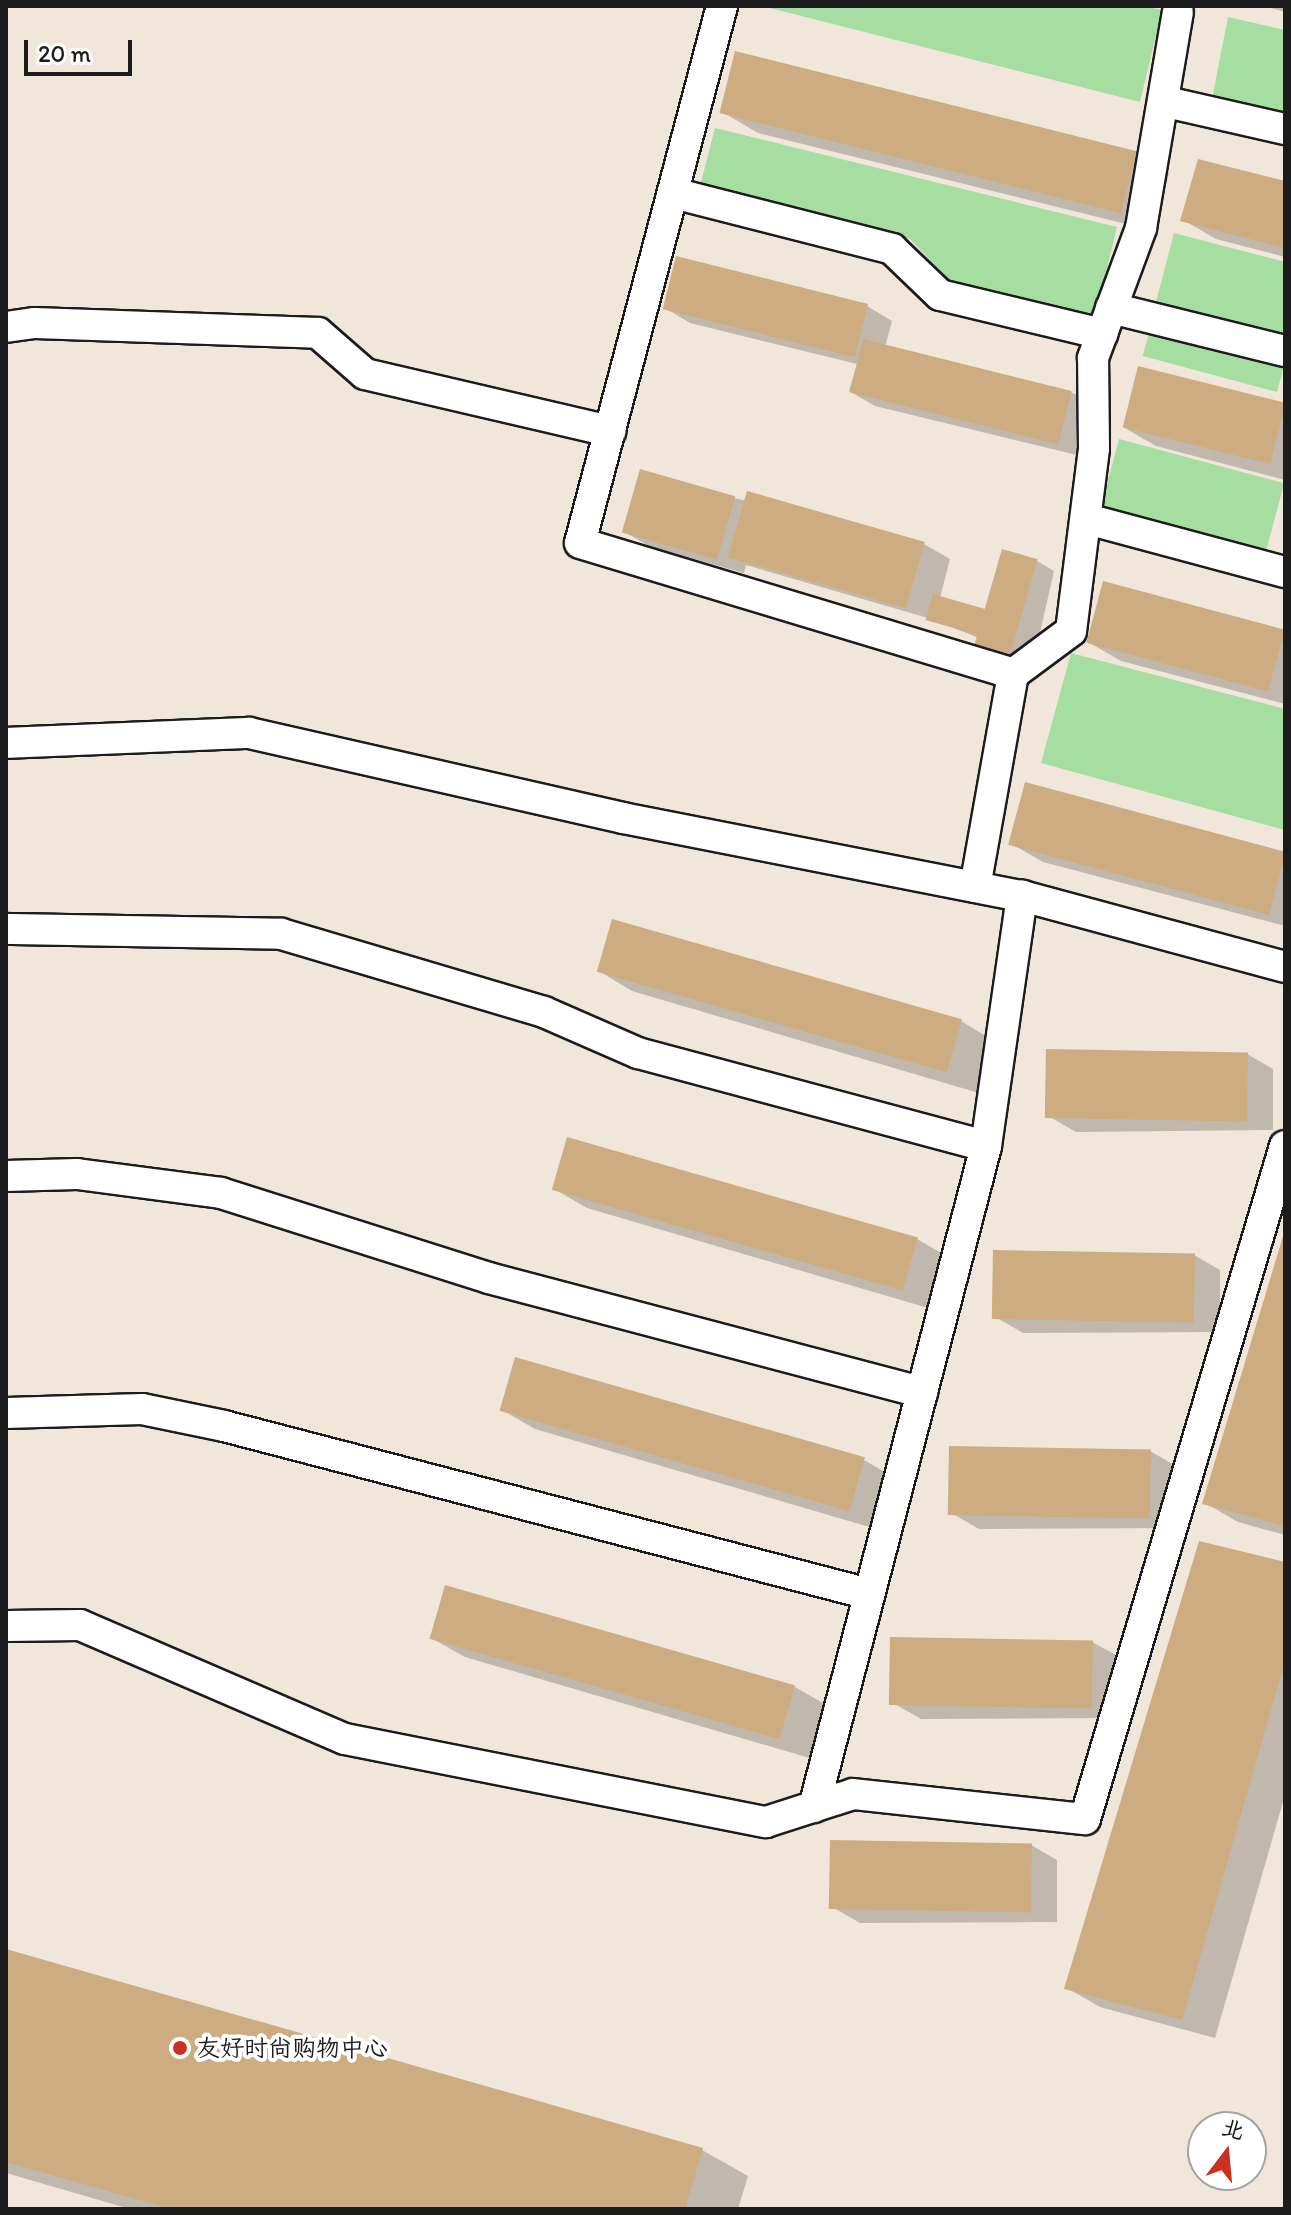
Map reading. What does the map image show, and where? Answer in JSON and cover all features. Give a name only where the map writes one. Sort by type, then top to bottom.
[{"type":"street","points":[[722,6],[580,543],[1013,674]]},
{"type":"street","points":[[975,887],[1013,674],[1071,631],[1094,448],[1093,358],[1141,228],[1166,102],[1178,12]]},
{"type":"street","points":[[1166,102],[1285,129]]},
{"type":"street","points":[[673,193],[892,249],[940,295],[1285,351]]},
{"type":"street","points":[[6,327],[35,323],[318,333],[365,374],[610,431]]},
{"type":"street","points":[[1087,519],[1285,572]]},
{"type":"street","points":[[6,743],[249,733],[623,818],[1022,896],[1285,967]]},
{"type":"street","points":[[814,1807],[986,1146],[1022,896]]},
{"type":"street","points":[[6,929],[281,934],[544,1012],[638,1053],[986,1146]]},
{"type":"street","points":[[6,1626],[80,1625],[345,1739],[766,1822],[853,1794],[1085,1819],[1285,1146]]},
{"type":"street","points":[[6,1176],[77,1174],[221,1193],[489,1278],[922,1392]]},
{"type":"street","points":[[6,1413],[142,1409],[224,1426],[869,1594]]},
{"type":"green space","points":[[1143,6],[1162,10],[1140,102],[766,7]]},
{"type":"green space","points":[[1228,17],[1285,30],[1285,118],[1212,99]]},
{"type":"green space","points":[[715,128],[1117,227],[1095,317],[951,282],[910,239],[700,186]]},
{"type":"green space","points":[[1174,233],[1285,262],[1285,337],[1155,306]]},
{"type":"green space","points":[[1150,329],[1284,365],[1277,392],[1143,356]]},
{"type":"green space","points":[[1119,439],[1284,483],[1266,553],[1100,509]]},
{"type":"green space","points":[[1071,653],[1285,709],[1285,830],[1041,763]]},
{"type":"building","points":[[735,51],[1137,151],[1121,213],[720,113]]},
{"type":"building","points":[[1198,159],[1285,181],[1285,248],[1180,221]]},
{"type":"building","points":[[676,256],[868,304],[855,357],[663,309]]},
{"type":"building","points":[[863,339],[1072,391],[1058,444],[850,392]]},
{"type":"building","points":[[1138,366],[1285,403],[1270,464],[1123,427]]},
{"type":"building","points":[[640,469],[735,496],[717,560],[622,532]]},
{"type":"building","points":[[747,491],[925,542],[906,608],[728,557]]},
{"type":"building","points":[[1002,549],[1038,559],[1008,662],[973,652]]},
{"type":"building","points":[[1103,581],[1285,630],[1268,691],[1086,643]]},
{"type":"building","points":[[933,594],[985,609],[977,635],[926,620]]},
{"type":"building","points":[[1025,782],[1285,852],[1269,915],[1008,845]]},
{"type":"building","points":[[612,919],[962,1019],[947,1072],[597,972]]},
{"type":"building","points":[[1046,1049],[1248,1053],[1247,1122],[1045,1118]]},
{"type":"building","points":[[567,1137],[918,1238],[903,1290],[552,1190]]},
{"type":"building","points":[[1285,1233],[1285,1526],[1202,1504]]},
{"type":"building","points":[[993,1250],[1195,1254],[1194,1323],[992,1319]]},
{"type":"building","points":[[515,1357],[865,1457],[849,1511],[500,1411]]},
{"type":"building","points":[[949,1446],[1151,1450],[1150,1519],[948,1515]]},
{"type":"building","points":[[1199,1541],[1285,1562],[1285,1661],[1182,2020],[1064,1989]]},
{"type":"building","points":[[445,1585],[795,1685],[779,1739],[430,1639]]},
{"type":"building","points":[[890,1637],[1093,1641],[1092,1709],[889,1705]]},
{"type":"building","points":[[830,1840],[1032,1844],[1031,1913],[829,1909]]},
{"type":"building","name":"友好时尚购物中心","points":[[6,1949],[703,2148],[685,2209],[171,2209],[6,2162]]},
{"type":"place","name":"友好时尚购物中心","points":[[180,2048]]}]
